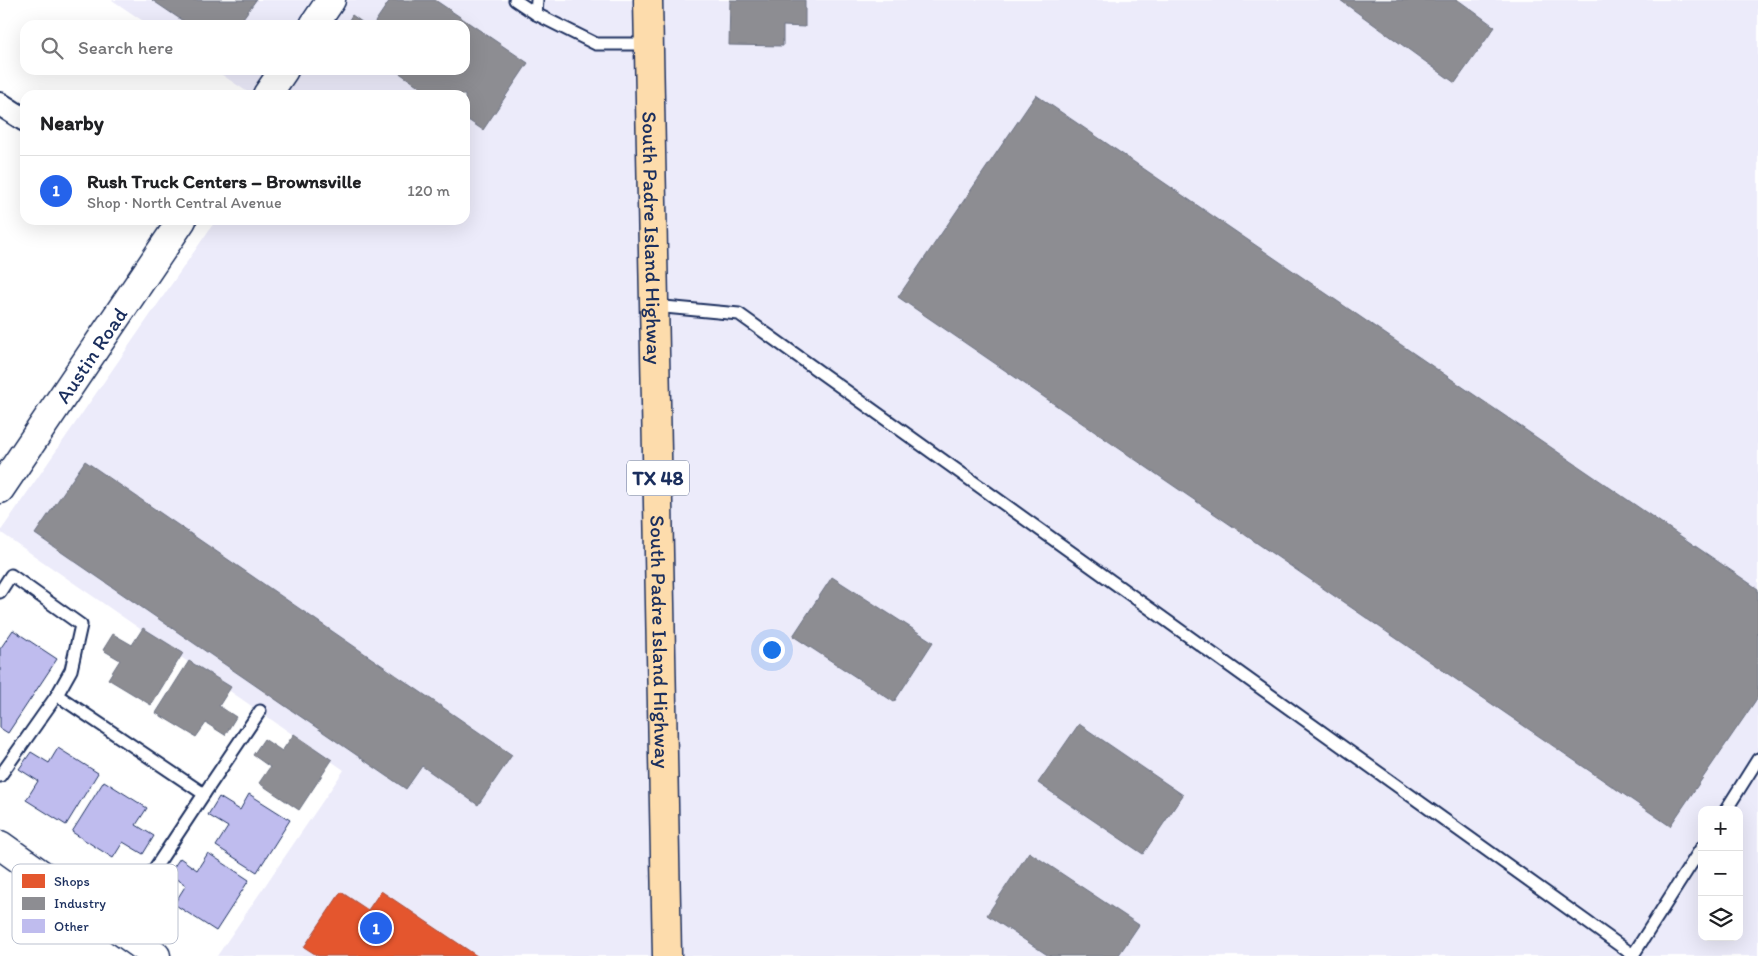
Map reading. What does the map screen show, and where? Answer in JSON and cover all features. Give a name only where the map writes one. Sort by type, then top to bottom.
[{"type":"main road","name":"South Padre Island Highway","points":[[648,0],[667,956]]},
{"type":"street","points":[[317,20],[331,0]]},
{"type":"street","points":[[270,90],[280,75]]},
{"type":"street","points":[[0,104],[20,117]]},
{"type":"street","name":"Austin Road","points":[[0,489],[175,225]]},
{"type":"street","points":[[0,845],[27,864]]},
{"type":"street","points":[[139,944],[156,956]]},
{"type":"lane","points":[[515,0],[536,14],[596,44],[648,44]]},
{"type":"lane","points":[[536,14],[537,0]]},
{"type":"lane","points":[[654,306],[739,314],[1633,955],[1699,851]]},
{"type":"lane","points":[[0,592],[11,575],[81,626],[71,670],[57,695],[0,776]]},
{"type":"lane","points":[[57,695],[204,794]]},
{"type":"lane","points":[[158,864],[260,711]]},
{"type":"lane","points":[[1729,806],[1758,759]]},
{"type":"shaded area","points":[[112,0],[1758,0],[1758,956],[217,956],[344,770],[0,532],[213,225],[470,225],[470,90],[245,90],[222,75],[470,75],[470,20],[142,20]]},
{"type":"building: Shops","points":[[381,891],[477,956],[318,956],[304,947],[341,892],[368,910]]},
{"type":"building: Industry","points":[[152,0],[256,0],[242,20],[182,20]]},
{"type":"building: Industry","points":[[390,0],[435,0],[465,20],[376,20]]},
{"type":"building: Industry","points":[[730,0],[805,0],[805,27],[783,26],[783,46],[729,45]]},
{"type":"building: Industry","points":[[1340,0],[1458,0],[1495,27],[1455,83]]},
{"type":"building: Industry","points":[[352,15],[359,20],[349,20]]},
{"type":"building: Industry","points":[[470,24],[528,63],[483,130],[470,121],[470,90],[425,90],[402,75],[470,75]]},
{"type":"building: Industry","points":[[1036,95],[1758,589],[1758,697],[1670,826],[898,297]]},
{"type":"building: Industry","points":[[85,461],[512,755],[478,805],[422,766],[406,789],[35,534]]},
{"type":"building: Industry","points":[[832,577],[933,642],[894,702],[793,636]]},
{"type":"building: Industry","points":[[143,628],[183,653],[151,705],[108,679],[120,660],[103,650],[113,634],[132,645]]},
{"type":"building: Industry","points":[[189,661],[231,687],[219,706],[236,717],[225,735],[206,723],[196,737],[156,713]]},
{"type":"building: Industry","points":[[1079,724],[1183,795],[1143,854],[1038,783]]},
{"type":"building: Industry","points":[[294,734],[332,760],[299,810],[259,783],[270,767],[253,755],[264,739],[282,751]]},
{"type":"building: Industry","points":[[1029,852],[1139,925],[1118,956],[1049,956],[987,915]]},
{"type":"building: Other","points":[[13,630],[57,659],[8,733],[0,728],[0,649]]},
{"type":"building: Other","points":[[58,748],[98,773],[66,825],[26,800],[38,781],[19,769],[31,752],[49,763]]},
{"type":"building: Other","points":[[104,781],[147,808],[136,825],[154,836],[143,854],[123,842],[113,858],[72,832]]},
{"type":"building: Other","points":[[249,794],[290,820],[257,872],[216,846],[228,827],[208,815],[219,797],[240,810]]},
{"type":"building: Other","points":[[208,853],[249,880],[216,931],[178,907],[178,898],[186,885],[178,880],[178,864],[176,864],[180,858],[197,870]]},
{"type":"place","name":"Rush Truck Centers – Brownsville","points":[[376,928]]}]
